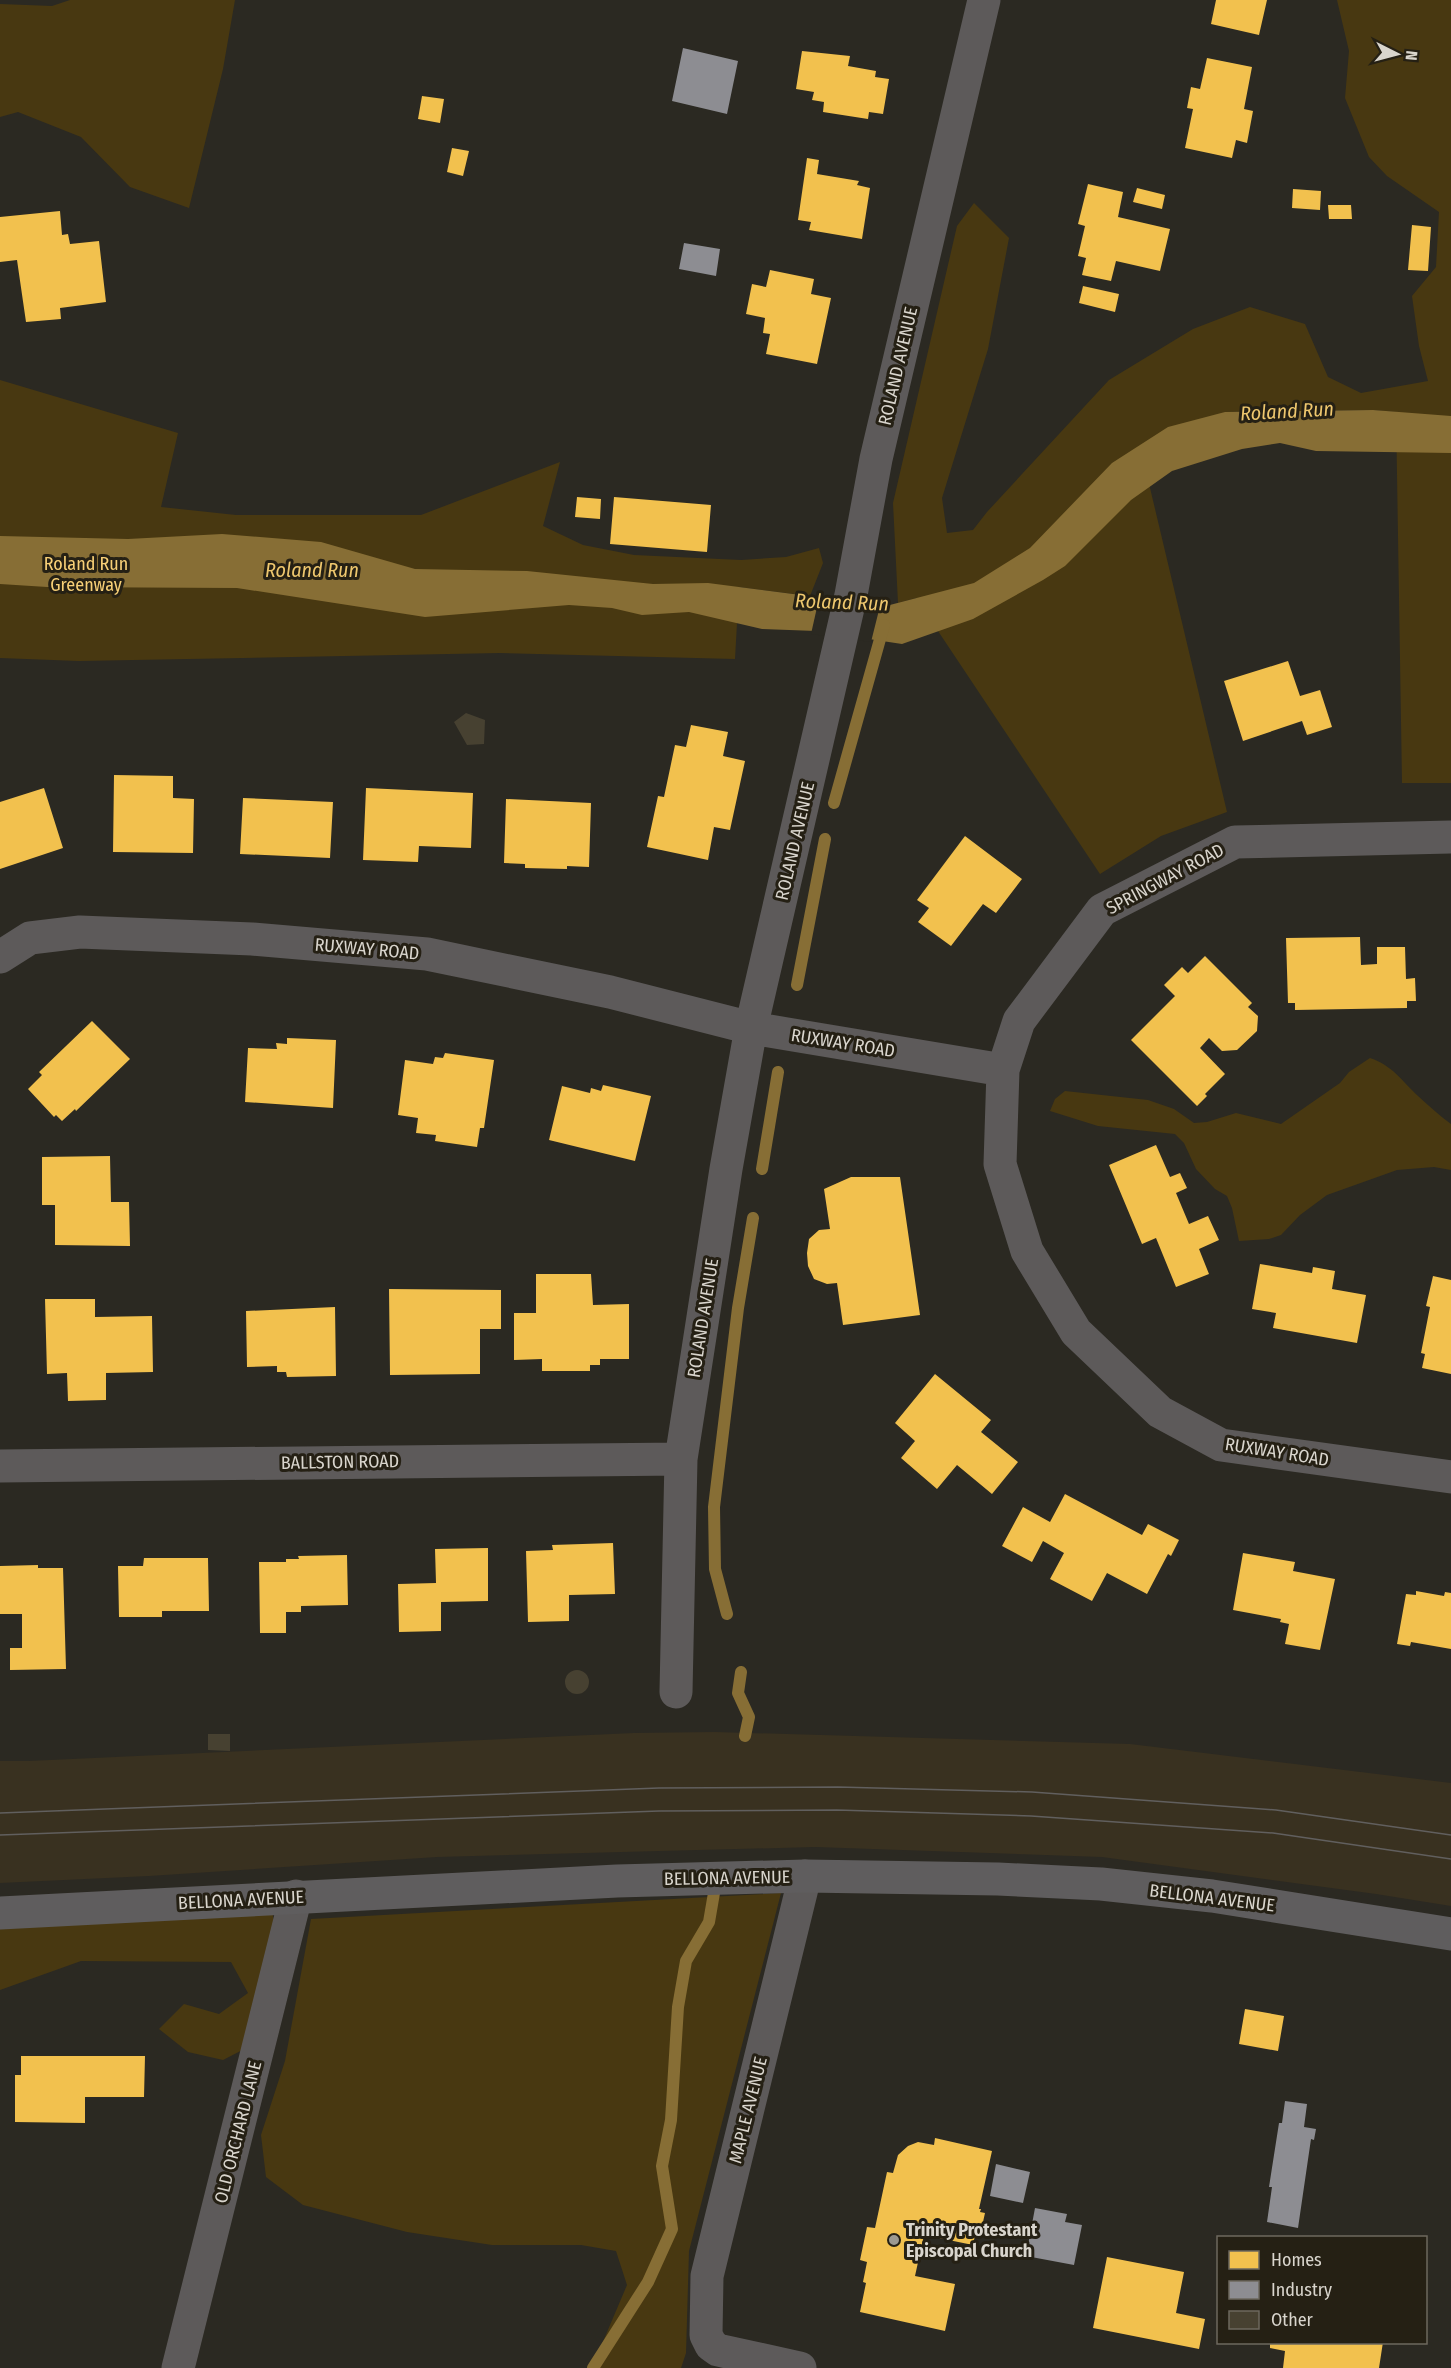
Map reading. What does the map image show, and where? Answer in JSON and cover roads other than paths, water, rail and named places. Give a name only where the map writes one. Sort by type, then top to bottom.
[{"type":"street","name":"ROLAND AVENUE","points":[[676,1692],[681,1460],[726,1169],[752,1028],[851,595],[876,459],[984,0]]},
{"type":"street","name":"SPRINGWAY ROAD","points":[[1004,1070],[1019,1021],[1102,910],[1235,842],[1451,837]]},
{"type":"street","name":"RUXWAY ROAD","points":[[0,957],[30,938],[80,932],[252,939],[427,954],[610,992],[752,1028],[1004,1070],[1000,1164],[1027,1251],[1076,1332],[1160,1412],[1221,1445],[1451,1477]]},
{"type":"street","name":"BALLSTON ROAD","points":[[0,1467],[681,1460]]},
{"type":"street","name":"BELLONA AVENUE","points":[[0,1913],[639,1880],[805,1876],[998,1879],[1101,1884],[1212,1896],[1451,1934]]},
{"type":"street","name":"MAPLE AVENUE","points":[[800,2368],[718,2350],[711,2345],[706,2335],[708,2276],[805,1876]]},
{"type":"street","name":"OLD ORCHARD LANE","points":[[178,2368],[296,1896]]},
{"type":"water","name":"Roland Run","points":[[1373,410],[1451,416],[1451,453],[1316,451],[1280,443],[1242,449],[1172,471],[1131,500],[1065,566],[973,619],[902,644],[816,631],[762,629],[689,612],[642,615],[612,608],[569,605],[425,617],[237,588],[47,587],[0,584],[0,536],[128,539],[222,534],[321,542],[415,569],[527,571],[653,584],[708,583],[886,606],[974,583],[1030,548],[1112,463],[1168,427],[1225,412]]},
{"type":"waterway","points":[[834,803],[884,625]]},
{"type":"waterway","points":[[797,985],[825,839]]},
{"type":"waterway","points":[[762,1169],[778,1072]]},
{"type":"waterway","points":[[727,1614],[715,1569],[714,1507],[738,1308],[753,1218]]},
{"type":"waterway","points":[[741,1672],[738,1693],[749,1717],[745,1736]]},
{"type":"waterway","points":[[593,2368],[648,2282],[672,2229],[662,2166],[671,2120],[678,2007],[686,1961],[709,1922],[714,1893]]},
{"type":"tram line","points":[[0,1813],[659,1788],[838,1787],[1032,1792],[1276,1810],[1451,1835]]},
{"type":"tram line","points":[[0,1835],[659,1811],[837,1810],[1031,1816],[1273,1833],[1451,1859]]},
{"type":"place","name":"Trinity Protestant Episcopal Church","points":[[894,2240]]},
{"type":"park label","name":"Roland Run Greenway","points":[[86,574]]}]
